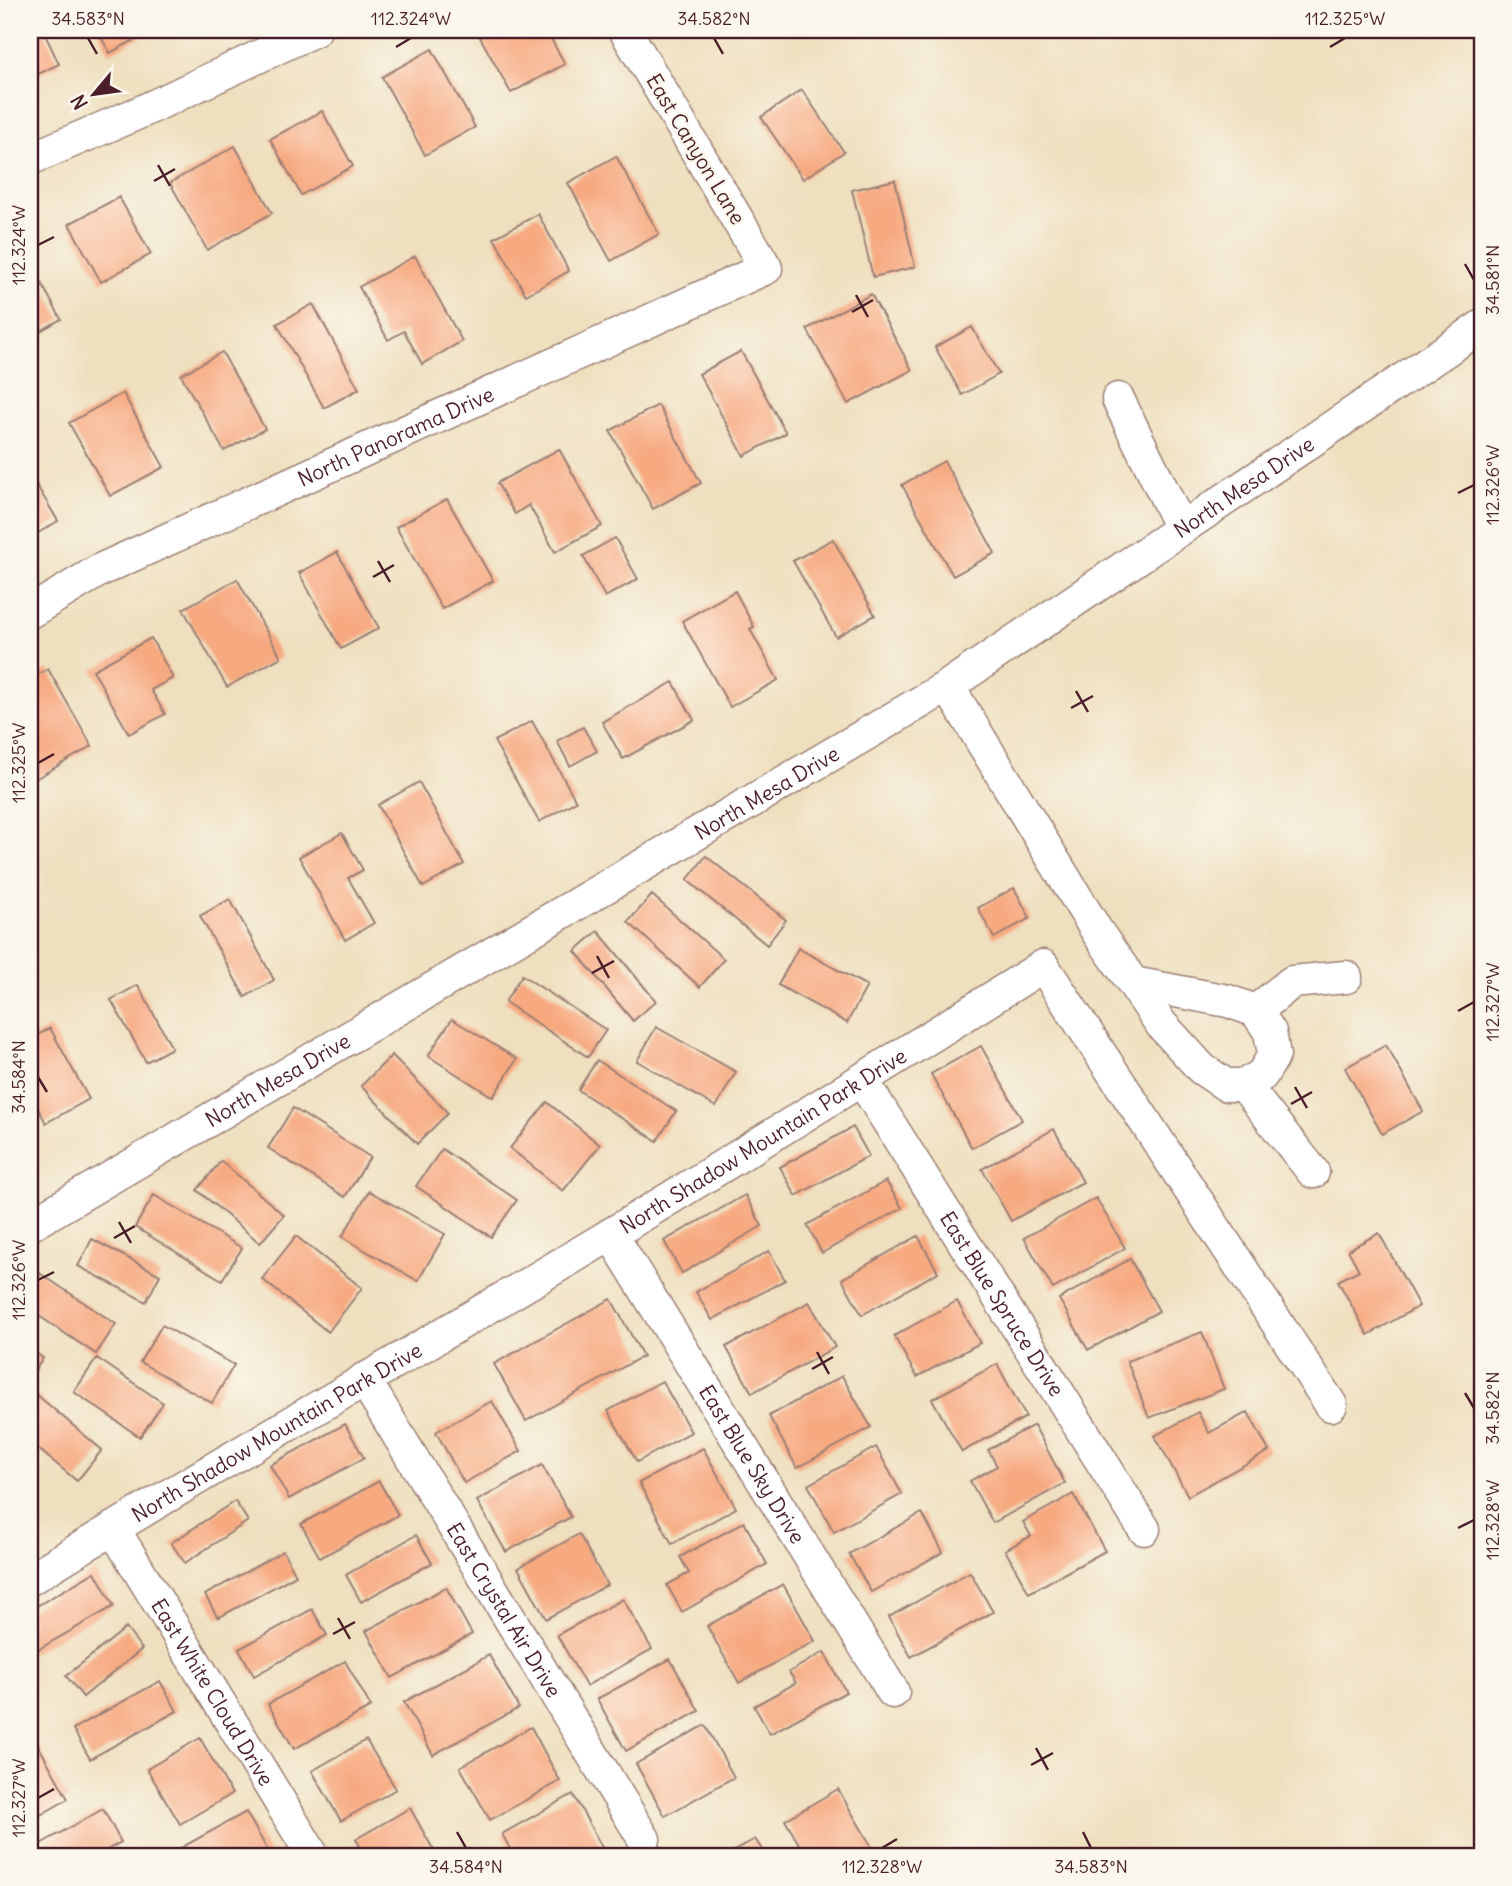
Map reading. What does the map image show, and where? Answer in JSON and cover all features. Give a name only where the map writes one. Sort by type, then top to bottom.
[{"type":"street","points":[[30,159],[143,111],[315,30]]},
{"type":"street","name":"East Canyon Lane","points":[[625,30],[766,268]]},
{"type":"street","name":"North Panorama Drive","points":[[30,612],[100,570],[766,268]]},
{"type":"street","name":"North Mesa Drive","points":[[30,1225],[948,686],[1482,326]]},
{"type":"street","points":[[1118,399],[1181,528]]},
{"type":"street","points":[[948,686],[1098,933],[1161,1024],[1202,1069],[1226,1085],[1244,1085],[1262,1075],[1274,1055],[1270,1032],[1256,1011],[1228,1001],[1133,983]]},
{"type":"street","name":"North Shadow Mountain Park Drive","points":[[30,1579],[611,1234],[1043,966],[1331,1405]]},
{"type":"street","points":[[1256,1011],[1293,982],[1346,977]]},
{"type":"street","name":"East Blue Spruce Drive","points":[[862,1080],[1143,1529]]},
{"type":"street","points":[[1244,1085],[1314,1172]]},
{"type":"street","name":"East Blue Sky Drive","points":[[611,1234],[893,1692]]},
{"type":"street","name":"East Crystal Air Drive","points":[[364,1379],[644,1839]]},
{"type":"street","name":"East White Cloud Drive","points":[[113,1528],[313,1856]]},
{"type":"building","points":[[30,30],[43,30],[59,64],[30,78]]},
{"type":"building","points":[[97,30],[153,30],[110,53]]},
{"type":"building","points":[[476,30],[546,30],[565,64],[511,93]]},
{"type":"building","points":[[432,49],[475,127],[425,155],[382,77]]},
{"type":"building","points":[[802,90],[844,152],[803,179],[761,117]]},
{"type":"building","points":[[322,111],[353,166],[301,195],[270,139]]},
{"type":"building","points":[[235,146],[272,213],[207,250],[170,183]]},
{"type":"building","points":[[616,156],[659,234],[611,261],[568,183]]},
{"type":"building","points":[[895,180],[915,267],[873,277],[852,190]]},
{"type":"building","points":[[119,197],[151,254],[101,282],[69,224]]},
{"type":"building","points":[[538,214],[569,271],[526,295],[494,238]]},
{"type":"building","points":[[415,256],[462,341],[422,364],[404,331],[388,340],[359,287]]},
{"type":"building","points":[[30,262],[61,319],[30,337]]},
{"type":"building","points":[[871,294],[912,370],[848,404],[807,329]]},
{"type":"building","points":[[313,304],[359,389],[324,408],[277,324]]},
{"type":"building","points":[[972,327],[999,374],[962,395],[935,347]]},
{"type":"building","points":[[741,351],[786,433],[744,456],[699,374]]},
{"type":"building","points":[[222,352],[265,429],[224,451],[181,375]]},
{"type":"building","points":[[123,393],[164,467],[110,496],[69,423]]},
{"type":"building","points":[[658,405],[701,483],[653,509],[610,431]]},
{"type":"building","points":[[559,449],[602,526],[555,552],[529,505],[515,514],[497,483]]},
{"type":"building","points":[[944,461],[995,553],[953,576],[902,485]]},
{"type":"building","points":[[30,474],[58,521],[30,538]]},
{"type":"building","points":[[447,499],[493,581],[442,609],[396,527]]},
{"type":"building","points":[[615,538],[638,579],[605,597],[583,556]]},
{"type":"building","points":[[833,539],[875,615],[836,637],[793,561]]},
{"type":"building","points":[[337,552],[379,628],[341,649],[299,573]]},
{"type":"building","points":[[237,579],[281,657],[227,687],[183,609]]},
{"type":"building","points":[[735,591],[754,627],[750,629],[778,680],[730,707],[682,621]]},
{"type":"building","points":[[151,638],[173,678],[151,690],[165,714],[129,734],[93,670]]},
{"type":"building","points":[[48,669],[92,746],[30,782],[30,679]]},
{"type":"building","points":[[673,682],[694,720],[623,759],[602,722]]},
{"type":"building","points":[[532,721],[576,801],[539,822],[494,741]]},
{"type":"building","points":[[583,727],[597,751],[570,766],[557,741]]},
{"type":"building","points":[[419,782],[464,864],[423,887],[378,805]]},
{"type":"building","points":[[342,833],[363,870],[348,878],[374,923],[345,940],[299,857]]},
{"type":"building","points":[[706,856],[786,920],[767,945],[687,880]]},
{"type":"building","points":[[1014,888],[1030,918],[994,938],[978,908]]},
{"type":"building","points":[[652,895],[724,959],[700,987],[628,922]]},
{"type":"building","points":[[230,899],[274,980],[245,997],[200,916]]},
{"type":"building","points":[[598,931],[656,1001],[633,1021],[575,951]]},
{"type":"building","points":[[798,948],[867,986],[847,1023],[778,985]]},
{"type":"building","points":[[522,975],[606,1030],[588,1057],[505,1002]]},
{"type":"building","points":[[138,985],[172,1048],[146,1062],[111,1000]]},
{"type":"building","points":[[452,1019],[517,1059],[493,1097],[428,1056]]},
{"type":"building","points":[[656,1027],[736,1072],[716,1107],[637,1061]]},
{"type":"building","points":[[50,1028],[89,1099],[46,1123],[30,1094],[30,1039]]},
{"type":"building","points":[[1386,1045],[1423,1111],[1382,1134],[1345,1068]]},
{"type":"building","points":[[981,1046],[1022,1120],[972,1148],[931,1074]]},
{"type":"building","points":[[392,1055],[448,1113],[417,1144],[361,1086]]},
{"type":"building","points":[[597,1060],[676,1111],[657,1141],[578,1090]]},
{"type":"building","points":[[547,1102],[600,1145],[563,1191],[510,1148]]},
{"type":"building","points":[[293,1108],[370,1157],[345,1197],[268,1148]]},
{"type":"building","points":[[853,1127],[869,1156],[796,1196],[780,1167]]},
{"type":"building","points":[[1054,1129],[1083,1182],[1011,1221],[982,1169]]},
{"type":"building","points":[[442,1149],[517,1200],[491,1237],[416,1186]]},
{"type":"building","points":[[221,1161],[284,1215],[260,1243],[197,1190]]},
{"type":"building","points":[[886,1181],[902,1208],[822,1253],[807,1225]]},
{"type":"building","points":[[369,1191],[445,1234],[418,1281],[342,1237]]},
{"type":"building","points":[[154,1195],[242,1248],[222,1280],[135,1227]]},
{"type":"building","points":[[745,1195],[762,1226],[682,1273],[664,1241]]},
{"type":"building","points":[[1096,1198],[1125,1248],[1053,1289],[1024,1238]]},
{"type":"building","points":[[1379,1233],[1419,1306],[1368,1335],[1338,1281],[1359,1270],[1348,1250]]},
{"type":"building","points":[[296,1236],[362,1288],[328,1332],[262,1279]]},
{"type":"building","points":[[918,1236],[938,1272],[862,1315],[842,1279]]},
{"type":"building","points":[[92,1239],[160,1275],[146,1302],[78,1266]]},
{"type":"building","points":[[769,1251],[785,1280],[712,1320],[696,1292]]},
{"type":"building","points":[[1130,1259],[1159,1311],[1088,1350],[1059,1299]]},
{"type":"building","points":[[35,1270],[116,1324],[96,1354],[30,1310],[30,1279]]},
{"type":"building","points":[[611,1299],[643,1356],[526,1421],[494,1364]]},
{"type":"building","points":[[957,1301],[980,1343],[917,1377],[894,1336]]},
{"type":"building","points":[[809,1302],[835,1347],[752,1393],[726,1347]]},
{"type":"building","points":[[162,1325],[234,1365],[212,1403],[140,1362]]},
{"type":"building","points":[[1202,1332],[1224,1389],[1149,1418],[1127,1361]]},
{"type":"building","points":[[30,1349],[43,1358],[30,1379]]},
{"type":"building","points":[[97,1358],[163,1403],[140,1437],[74,1392]]},
{"type":"building","points":[[997,1364],[1026,1417],[962,1452],[932,1399]]},
{"type":"building","points":[[842,1376],[871,1427],[797,1468],[769,1416]]},
{"type":"building","points":[[662,1381],[691,1432],[637,1462],[608,1411]]},
{"type":"building","points":[[37,1395],[102,1450],[77,1481],[30,1442],[30,1403]]},
{"type":"building","points":[[492,1401],[521,1451],[464,1483],[436,1432]]},
{"type":"building","points":[[1198,1412],[1209,1433],[1248,1412],[1269,1451],[1188,1496],[1155,1436]]},
{"type":"building","points":[[345,1424],[364,1458],[289,1499],[270,1465]]},
{"type":"building","points":[[1034,1425],[1065,1483],[993,1523],[970,1481],[997,1466],[988,1450]]},
{"type":"building","points":[[876,1447],[902,1494],[834,1532],[808,1485]]},
{"type":"building","points":[[703,1448],[736,1508],[672,1544],[639,1483]]},
{"type":"building","points":[[542,1465],[571,1517],[506,1552],[477,1501]]},
{"type":"building","points":[[379,1481],[398,1515],[320,1558],[301,1524]]},
{"type":"building","points":[[1073,1494],[1105,1551],[1029,1593],[1005,1550],[1031,1536],[1023,1522]]},
{"type":"building","points":[[235,1501],[248,1521],[185,1563],[171,1543]]},
{"type":"building","points":[[922,1513],[943,1552],[871,1592],[849,1554]]},
{"type":"building","points":[[744,1522],[767,1564],[682,1612],[667,1585],[689,1573],[680,1557]]},
{"type":"building","points":[[579,1534],[607,1585],[546,1619],[518,1568]]},
{"type":"building","points":[[416,1535],[432,1563],[361,1602],[346,1575]]},
{"type":"building","points":[[283,1551],[296,1575],[218,1618],[205,1595]]},
{"type":"building","points":[[95,1572],[114,1606],[30,1654],[30,1625],[33,1623],[30,1610]]},
{"type":"building","points":[[970,1572],[993,1612],[911,1657],[889,1617]]},
{"type":"building","points":[[783,1584],[815,1641],[739,1683],[707,1626]]},
{"type":"building","points":[[446,1587],[472,1634],[392,1678],[366,1631]]},
{"type":"building","points":[[623,1599],[652,1649],[586,1686],[557,1635]]},
{"type":"building","points":[[312,1609],[327,1635],[254,1676],[239,1649]]},
{"type":"building","points":[[126,1628],[142,1649],[83,1697],[66,1676]]},
{"type":"building","points":[[824,1652],[846,1692],[770,1734],[754,1706],[796,1683],[789,1672]]},
{"type":"building","points":[[489,1655],[519,1708],[433,1755],[404,1702]]},
{"type":"building","points":[[670,1659],[699,1711],[626,1751],[597,1699]]},
{"type":"building","points":[[345,1661],[371,1707],[294,1749],[268,1704]]},
{"type":"building","points":[[160,1681],[177,1711],[90,1759],[73,1729]]},
{"type":"building","points":[[705,1725],[734,1777],[665,1816],[636,1764]]},
{"type":"building","points":[[531,1727],[560,1781],[490,1820],[460,1767]]},
{"type":"building","points":[[200,1738],[232,1794],[180,1824],[147,1769]]},
{"type":"building","points":[[366,1740],[396,1789],[341,1821],[312,1771]]},
{"type":"building","points":[[38,1745],[68,1799],[30,1821],[30,1750]]},
{"type":"building","points":[[838,1789],[877,1856],[806,1856],[785,1820]]},
{"type":"building","points":[[573,1794],[604,1851],[594,1856],[514,1856],[502,1834]]},
{"type":"building","points":[[410,1808],[437,1856],[365,1856],[356,1839]]},
{"type":"building","points":[[103,1809],[121,1842],[96,1856],[32,1856],[30,1850]]},
{"type":"building","points":[[246,1812],[271,1856],[180,1856],[177,1850]]},
{"type":"building","points":[[755,1839],[766,1856],[725,1856]]}]
